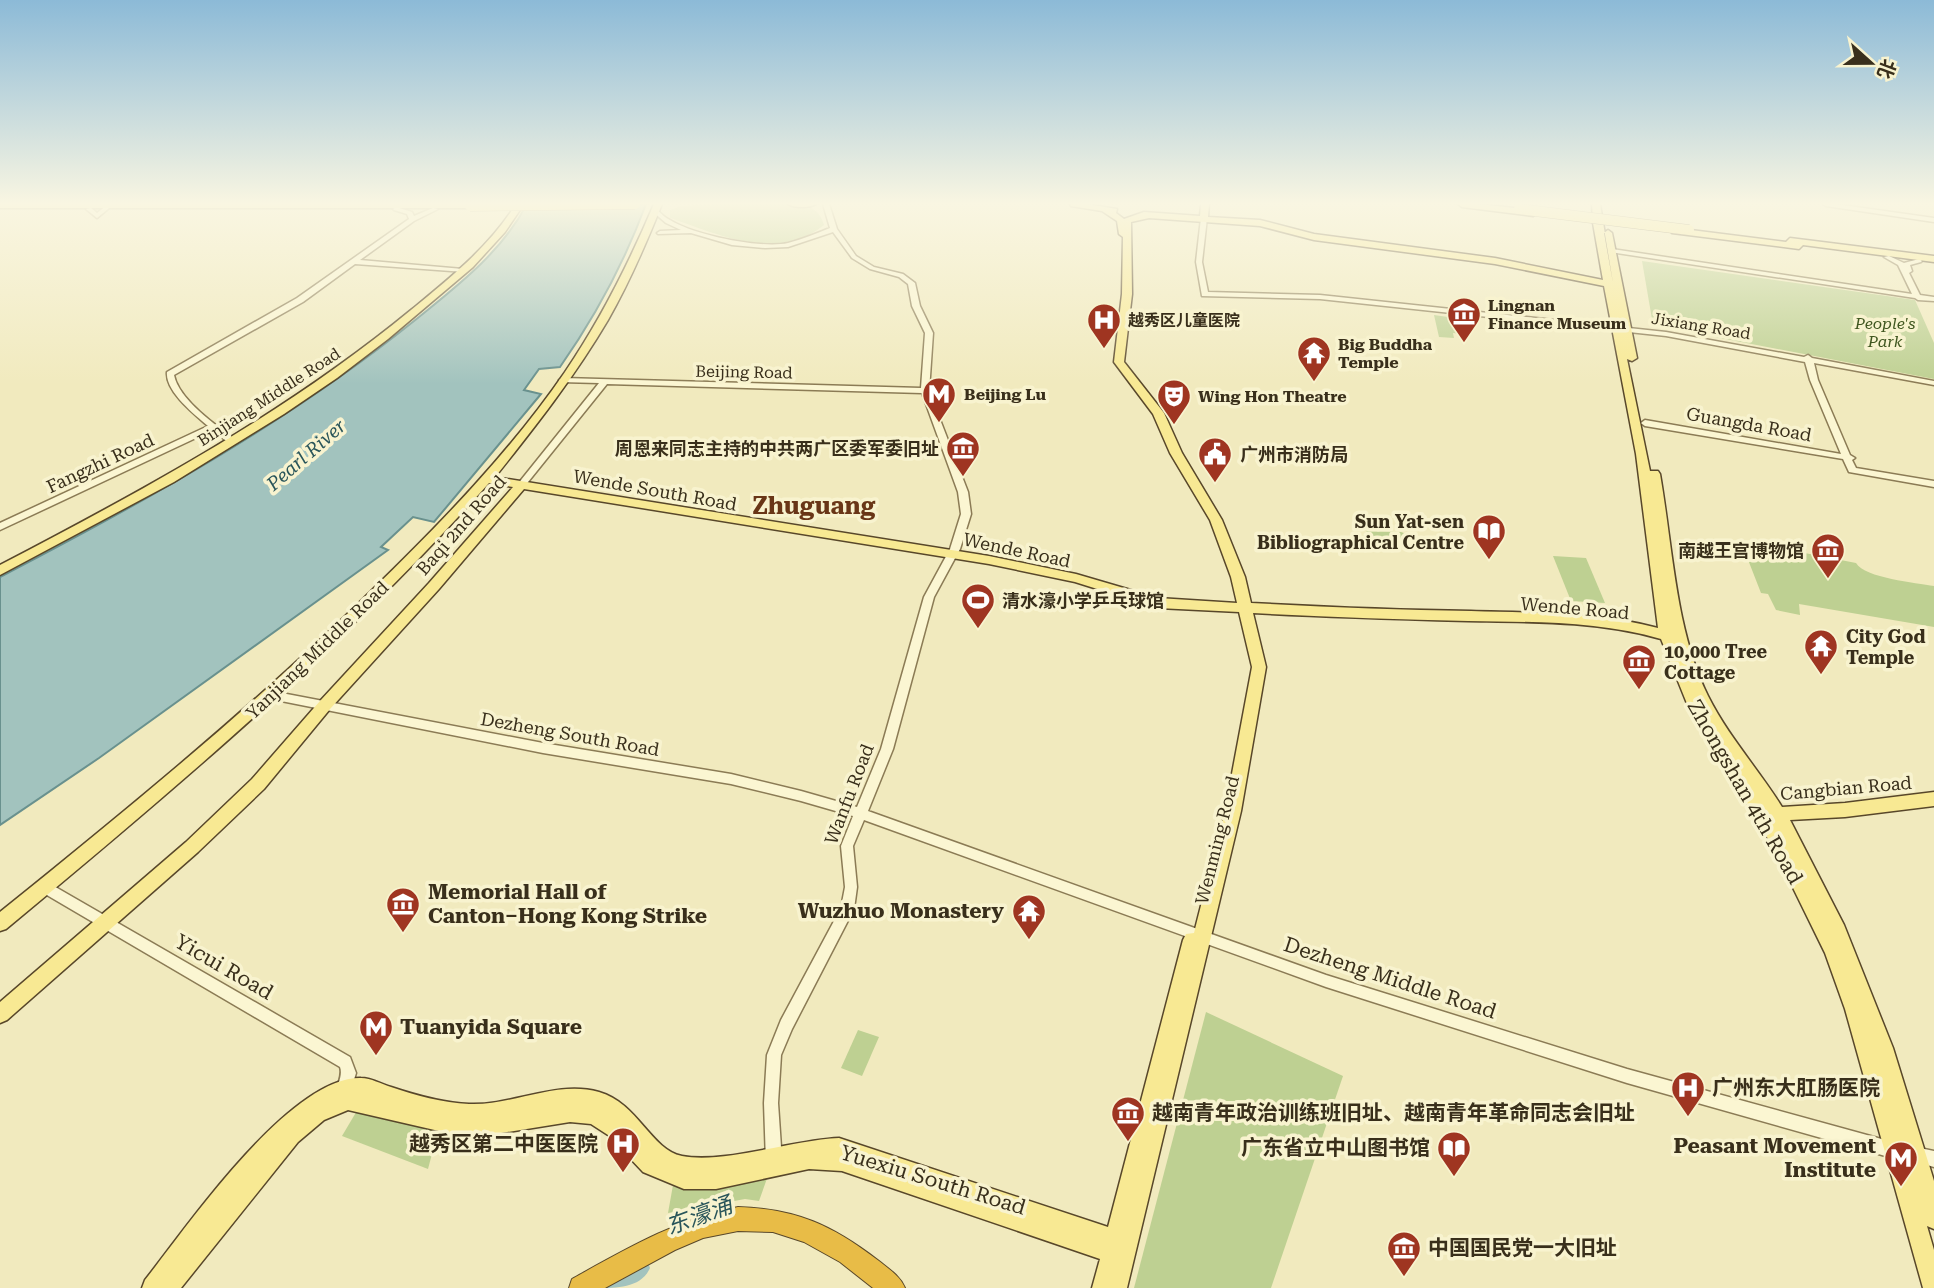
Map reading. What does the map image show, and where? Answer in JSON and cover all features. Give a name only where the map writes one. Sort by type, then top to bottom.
[{"type":"highway","points":[[585,1287],[688,1230],[720,1222],[751,1219],[786,1223],[815,1234],[891,1288]]},
{"type":"main road","name":"Binjiang Middle Road","points":[[0,569],[230,440],[360,356],[468,264]]},
{"type":"main road","points":[[592,336],[629,264]]},
{"type":"main road","points":[[592,336],[623,284],[631,264]]},
{"type":"main road","points":[[1122,264],[1122,298],[1113,362],[1150,405]]},
{"type":"main road","points":[[1127,264],[1127,294],[1118,356],[1121,368],[1150,405]]},
{"type":"main road","points":[[1512,264],[1611,278]]},
{"type":"main road","points":[[1609,264],[1645,423],[1652,490]]},
{"type":"main road","points":[[1611,278],[1612,264]]},
{"type":"main road","points":[[1623,329],[1628,377],[1652,490]]},
{"type":"main road","name":"Yanjiang Middle Road","points":[[0,923],[271,695],[441,530],[536,421],[592,336]]},
{"type":"main road","name":"Wenming Road","points":[[1103,1288],[1117,1248],[1198,934],[1236,800],[1259,674],[1232,558],[1216,520],[1150,405]]},
{"type":"main road","name":"Wende South Road","points":[[484,482],[521,485],[949,555]]},
{"type":"main road","name":"Baqi 2nd Road","points":[[0,1014],[258,784],[521,485]]},
{"type":"main road","name":"Zhongshan 4th Road","points":[[1652,490],[1672,638],[1690,699],[1774,817],[1854,963],[1924,1157],[1934,1218]]},
{"type":"main road","name":"Wende Road","points":[[949,555],[1080,584],[1148,606],[1541,623],[1672,638]]},
{"type":"main road","name":"Cangbian Road","points":[[1774,817],[1934,799]]},
{"type":"main road","name":"Cangbian Road","points":[[1774,817],[1851,818],[1934,807]]},
{"type":"main road","name":"Zhongshan 4th Road","points":[[1774,817],[1848,988],[1934,1288]]},
{"type":"main road","points":[[167,1288],[291,1135],[343,1096]]},
{"type":"main road","name":"Yuexiu South Road","points":[[153,1288],[286,1125],[314,1103],[343,1096],[433,1121],[462,1125],[495,1124],[559,1113],[594,1114],[615,1128],[650,1165],[684,1179],[716,1179],[774,1159],[842,1161],[1117,1248]]},
{"type":"main road","name":"Wenming Road","points":[[1116,1288],[1117,1248]]},
{"type":"street","points":[[230,440],[213,427],[173,386],[169,376],[300,300],[351,264]]},
{"type":"street","points":[[379,264],[461,271]]},
{"type":"street","points":[[858,264],[899,277],[908,285],[913,309],[925,335],[918,383],[922,391]]},
{"type":"street","name":"Jixiang Road","points":[[1199,264],[1205,295],[1320,297],[1623,329],[1686,337],[1934,382]]},
{"type":"street","points":[[1694,264],[1934,301]]},
{"type":"street","points":[[1901,264],[1919,298]]},
{"type":"street","points":[[1909,264],[1906,265],[1919,298]]},
{"type":"street","points":[[1809,359],[1852,465]]},
{"type":"street","name":"Beijing Road","points":[[564,380],[922,391]]},
{"type":"street","name":"Baqi 2nd Road","points":[[521,485],[604,382]]},
{"type":"street","name":"Wanfu Road","points":[[774,1159],[771,1103],[774,1055],[786,1025],[847,909],[850,887],[845,856],[887,749],[929,597],[963,530],[967,508],[922,391]]},
{"type":"street","name":"Guangda Road","points":[[1645,423],[1934,482]]},
{"type":"street","name":"Fangzhi Road","points":[[0,527],[213,427]]},
{"type":"street","name":"Dezheng South Road","points":[[271,695],[543,748],[731,779],[861,813]]},
{"type":"street","name":"Dezheng Middle Road","points":[[861,813],[1326,981],[1530,1047],[1728,1106],[1924,1157]]},
{"type":"street","name":"Yicui Road","points":[[45,887],[345,1062],[349,1073],[343,1096]]},
{"type":"green space","name":"People's Park","points":[[1643,264],[1664,264],[1915,300],[1934,343],[1934,379],[1653,325]]},
{"type":"green space","points":[[1434,315],[1455,318],[1457,326],[1462,327],[1461,334],[1453,333],[1454,338],[1439,337]]},
{"type":"green space","points":[[1367,531],[1401,532],[1411,536],[1412,541],[1407,545],[1373,545],[1361,538]]},
{"type":"green space","points":[[1779,548],[1856,563],[1880,576],[1934,586],[1934,627],[1799,604],[1800,615],[1776,610],[1768,594],[1761,593],[1745,552],[1775,554]]},
{"type":"green space","points":[[1553,556],[1586,558],[1605,603],[1571,601]]},
{"type":"green space","points":[[1206,1012],[1343,1076],[1271,1288],[1134,1288]]},
{"type":"green space","points":[[858,1030],[879,1037],[862,1076],[841,1068]]},
{"type":"green space","points":[[358,1109],[438,1131],[428,1169],[342,1136]]},
{"type":"green space","points":[[770,1170],[759,1201],[745,1199],[668,1213],[673,1185],[703,1186]]},
{"type":"water","name":"Pearl River","points":[[480,264],[620,264],[560,367],[539,369],[524,390],[541,394],[434,522],[413,517],[381,547],[388,550],[99,758],[0,825],[0,577],[161,490],[265,427],[366,358],[462,282]]},
{"type":"waterway","name":"东濠涌","points":[[608,1288],[639,1268]]},
{"type":"place","name":"Lingnan Finance Museum","points":[[1464,344]]},
{"type":"place","name":"越秀区儿童医院","points":[[1104,350]]},
{"type":"place","name":"Big Buddha Temple","points":[[1314,383]]},
{"type":"place","name":"Beijing Lu","points":[[939,424]]},
{"type":"place","name":"Wing Hon Theatre","points":[[1174,426]]},
{"type":"place","name":"周恩来同志主持的中共两广区委军委旧址","points":[[963,478]]},
{"type":"place","name":"广州市消防局","points":[[1215,484]]},
{"type":"place","name":"Sun Yat-sen Bibliographical Centre","points":[[1489,561]]},
{"type":"place","name":"南越王宫博物馆","points":[[1828,580]]},
{"type":"place","name":"清水濠小学乒乓球馆","points":[[978,630]]},
{"type":"place","name":"City God Temple","points":[[1821,676]]},
{"type":"place","name":"10,000 Tree Cottage","points":[[1639,691]]},
{"type":"place","name":"Memorial Hall of Canton–Hong Kong Strike","points":[[403,934]]},
{"type":"place","name":"Wuzhuo Monastery","points":[[1029,941]]},
{"type":"place","name":"Tuanyida Square","points":[[376,1057]]},
{"type":"place","name":"广州东大肛肠医院","points":[[1688,1118]]},
{"type":"place","name":"越南青年政治训练班旧址、越南青年革命同志会旧址","points":[[1128,1143]]},
{"type":"place","name":"越秀区第二中医医院","points":[[623,1174]]},
{"type":"place","name":"广东省立中山图书馆","points":[[1454,1178]]},
{"type":"place","name":"Peasant Movement Institute","points":[[1901,1188]]},
{"type":"place","name":"中国国民党一大旧址","points":[[1404,1278]]},
{"type":"district","name":"Zhuguang","points":[[814,506]]}]
